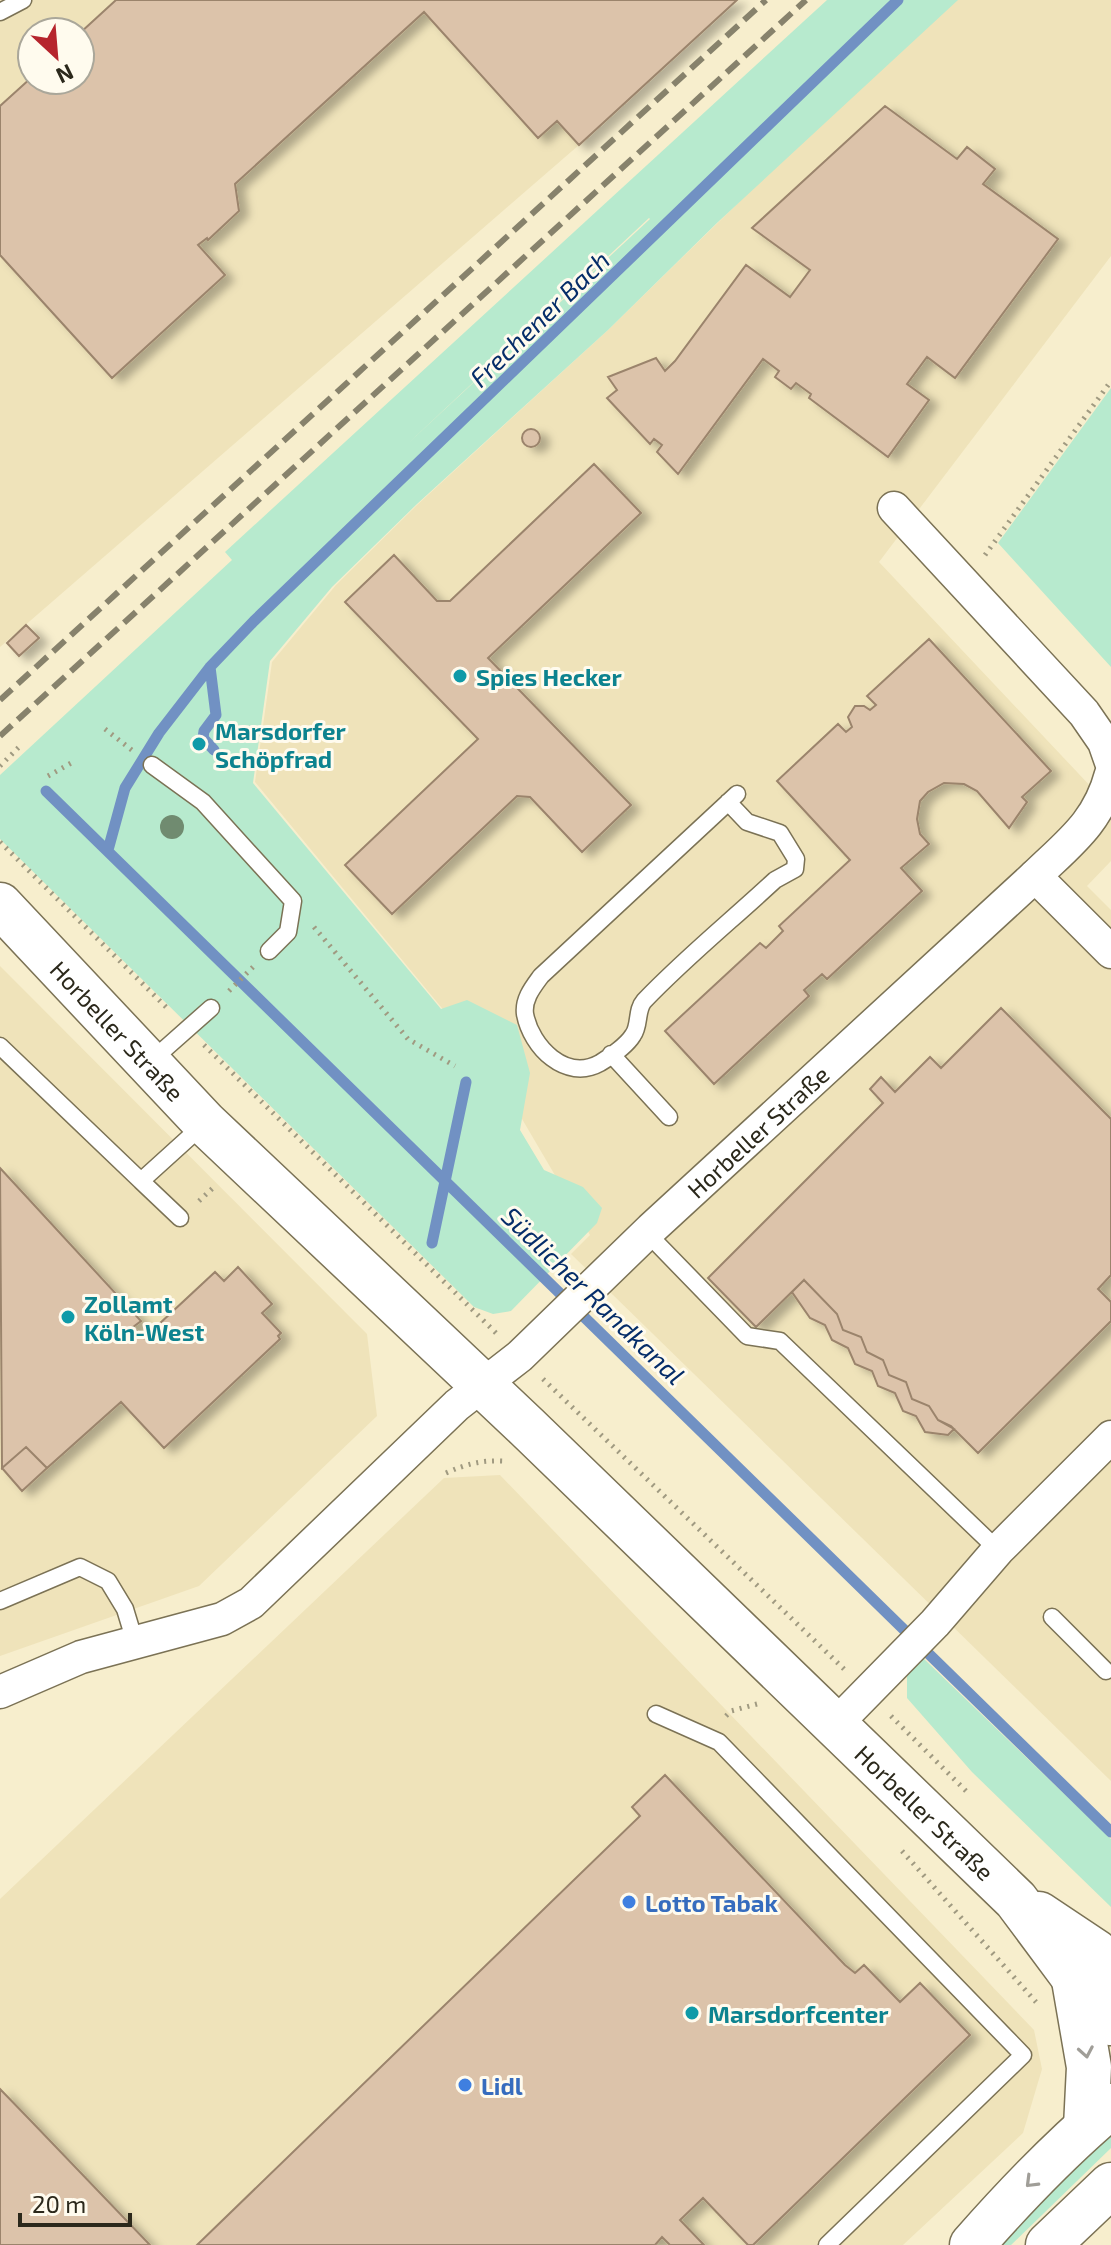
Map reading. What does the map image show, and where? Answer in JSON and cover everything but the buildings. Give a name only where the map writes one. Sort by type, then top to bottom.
[{"type":"main road","name":"Horbeller Straße","points":[[0,905],[205,1123],[481,1384],[1016,1900],[1098,1964],[1111,2023]]},
{"type":"main road","points":[[972,2245],[998,2215],[1098,2117],[1089,2067],[1098,1964]]},
{"type":"main road","points":[[1048,2245],[1111,2185]]},
{"type":"street","points":[[894,508],[1084,713],[1104,742],[1111,762]]},
{"type":"street","name":"Horbeller Straße","points":[[0,1692],[81,1657],[222,1619],[251,1603],[481,1384],[520,1356],[647,1233],[1035,876],[1091,821],[1107,791],[1111,774]]},
{"type":"street","points":[[1035,876],[1111,952]]},
{"type":"street","name":"Horbeller Straße","points":[[835,1725],[935,1623],[998,1550],[1111,1437]]},
{"type":"lane","points":[[0,12],[23,0]]},
{"type":"lane","points":[[152,765],[203,802],[293,901],[288,932],[269,951]]},
{"type":"lane","points":[[733,798],[747,822],[780,833],[796,859],[795,869],[775,880],[641,1004],[634,1035],[611,1054],[600,1063],[586,1068],[571,1069],[557,1063],[535,1039],[525,1012],[528,992],[541,976],[733,798]]},
{"type":"lane","points":[[149,1063],[211,1008]]},
{"type":"lane","points":[[0,1046],[180,1218]]},
{"type":"lane","points":[[611,1054],[669,1117]]},
{"type":"lane","points":[[141,1181],[205,1123]]},
{"type":"lane","points":[[647,1233],[747,1336],[780,1341],[998,1550]]},
{"type":"lane","points":[[0,1601],[80,1567],[108,1581],[125,1609],[135,1642]]},
{"type":"lane","points":[[1052,1617],[1109,1672]]},
{"type":"lane","points":[[656,1714],[719,1742],[1023,2055],[827,2245]]},
{"type":"path","points":[[963,584],[1111,381]]},
{"type":"path","points":[[105,729],[135,753]]},
{"type":"path","points":[[0,766],[22,744]]},
{"type":"path","points":[[48,776],[73,762]]},
{"type":"path","points":[[0,842],[967,1792]]},
{"type":"path","points":[[293,901],[408,1039],[455,1066]]},
{"type":"path","points":[[211,1008],[269,951]]},
{"type":"path","points":[[203,1197],[213,1188]]},
{"type":"path","points":[[704,1736],[731,1711],[769,1700],[789,1681]]},
{"type":"shaded area","points":[[0,0],[737,0],[579,145],[0,647]]},
{"type":"shaded area","points":[[953,0],[1111,0],[1111,256],[879,562],[1111,808],[1111,861],[1087,886],[1111,910],[1111,1781],[571,1254],[590,1235],[494,1071],[255,782],[272,662],[336,585],[417,505],[608,330],[866,78]]},
{"type":"shaded area","points":[[0,966],[367,1334],[377,1416],[199,1586],[0,1656]]},
{"type":"shaded area","points":[[500,1475],[1034,2030],[1042,2069],[1023,2133],[903,2245],[0,2245],[0,1899],[444,1478]]},
{"type":"green space","points":[[827,0],[958,0],[718,222],[608,330],[417,504],[332,587],[270,661],[253,783],[441,1009],[467,1000],[517,1025],[530,1073],[520,1130],[544,1170],[583,1187],[602,1208],[597,1223],[511,1311],[493,1314],[474,1307],[0,839],[0,775],[232,560],[225,552]],"holes":[[[649,218],[650,219],[402,449]]]},
{"type":"green space","points":[[1111,388],[1111,667],[998,543]]},
{"type":"green space","points":[[923,1658],[1111,1839],[1111,1907],[972,1772],[907,1698],[907,1675]]},
{"type":"green space","points":[[1111,2129],[1111,2148],[1011,2245],[1004,2245],[1002,2243],[1036,2200]]},
{"type":"waterway","name":"Frechener Bach","points":[[108,850],[125,788],[159,733],[210,667],[254,621],[898,0]]},
{"type":"waterway","name":"Frechener Bach","points":[[210,667],[216,715],[204,731],[203,738],[214,750]]},
{"type":"waterway","name":"Südlicher Randkanal","points":[[46,791],[1111,1832]]},
{"type":"waterway","name":"Frechener Bach","points":[[432,1243],[466,1082]]},
{"type":"railway","points":[[0,700],[766,0]]},
{"type":"railway","points":[[0,736],[806,0]]},
{"type":"place","name":"Spies Hecker","points":[[460,676]]},
{"type":"place","name":"Marsdorfer Schöpfrad","points":[[199,744]]},
{"type":"place","name":"Zollamt Köln-West","points":[[68,1317]]},
{"type":"place","name":"Lotto Tabak","points":[[629,1902]]},
{"type":"place","name":"Marsdorfcenter","points":[[692,2013]]},
{"type":"place","name":"Lidl","points":[[465,2085]]}]
